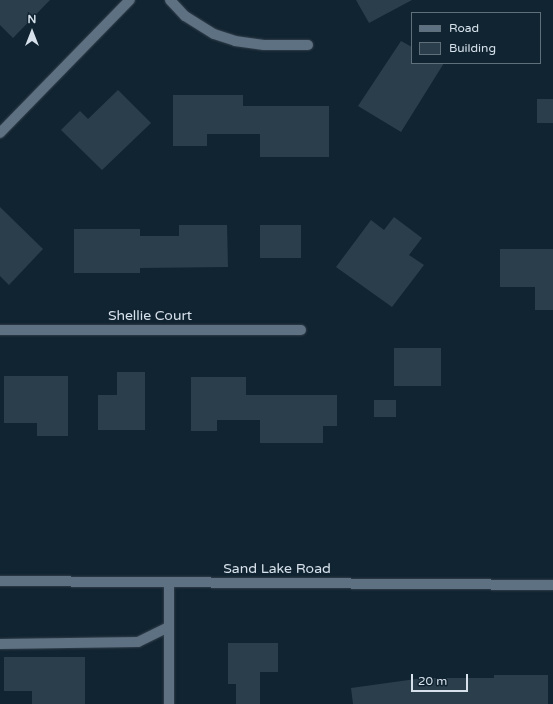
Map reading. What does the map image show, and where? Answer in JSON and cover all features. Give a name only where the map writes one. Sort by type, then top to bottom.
[{"type":"street","points":[[0,133],[130,0]]},
{"type":"street","points":[[170,0],[185,16],[214,34],[264,45],[308,45]]},
{"type":"street","name":"Shellie Court","points":[[0,330],[301,330]]},
{"type":"street","name":"Sand Lake Road","points":[[0,581],[553,585]]},
{"type":"street","points":[[168,582],[169,704]]},
{"type":"street","points":[[0,644],[138,642],[169,627]]},
{"type":"building","points":[[0,0],[50,0],[13,38],[0,25]]},
{"type":"building","points":[[356,0],[412,0],[369,23]]},
{"type":"building","points":[[401,41],[411,46],[411,64],[443,64],[401,132],[358,106]]},
{"type":"building","points":[[118,90],[151,123],[102,170],[61,130],[80,111],[88,119]]},
{"type":"building","points":[[173,95],[243,95],[243,106],[329,106],[329,157],[260,157],[260,134],[207,134],[207,146],[173,146]]},
{"type":"building","points":[[537,99],[553,99],[553,123],[537,123]]},
{"type":"building","points":[[0,207],[43,249],[9,285],[0,276]]},
{"type":"building","points":[[394,217],[422,238],[409,255],[424,265],[392,307],[336,267],[371,220],[384,230]]},
{"type":"building","points":[[179,225],[227,225],[228,267],[140,268],[140,273],[74,273],[74,229],[140,229],[140,236],[179,236]]},
{"type":"building","points":[[260,225],[301,225],[301,258],[260,258]]},
{"type":"building","points":[[500,249],[553,249],[553,310],[535,310],[535,287],[500,287]]},
{"type":"building","points":[[394,348],[441,348],[441,386],[394,386]]},
{"type":"building","points":[[117,372],[145,372],[145,430],[98,430],[98,395],[117,395]]},
{"type":"building","points":[[4,376],[68,376],[68,436],[37,436],[37,423],[4,423]]},
{"type":"building","points":[[191,377],[246,377],[246,395],[337,395],[337,426],[323,426],[323,443],[260,443],[260,420],[217,420],[217,431],[191,431]]},
{"type":"building","points":[[374,400],[396,400],[396,417],[374,417]]},
{"type":"building","points":[[228,643],[278,643],[278,672],[260,672],[260,704],[236,704],[236,684],[228,684]]},
{"type":"building","points":[[4,657],[85,657],[85,704],[32,704],[32,691],[4,691]]},
{"type":"building","points":[[494,675],[548,675],[548,704],[353,704],[351,688],[423,678],[494,678]]}]
